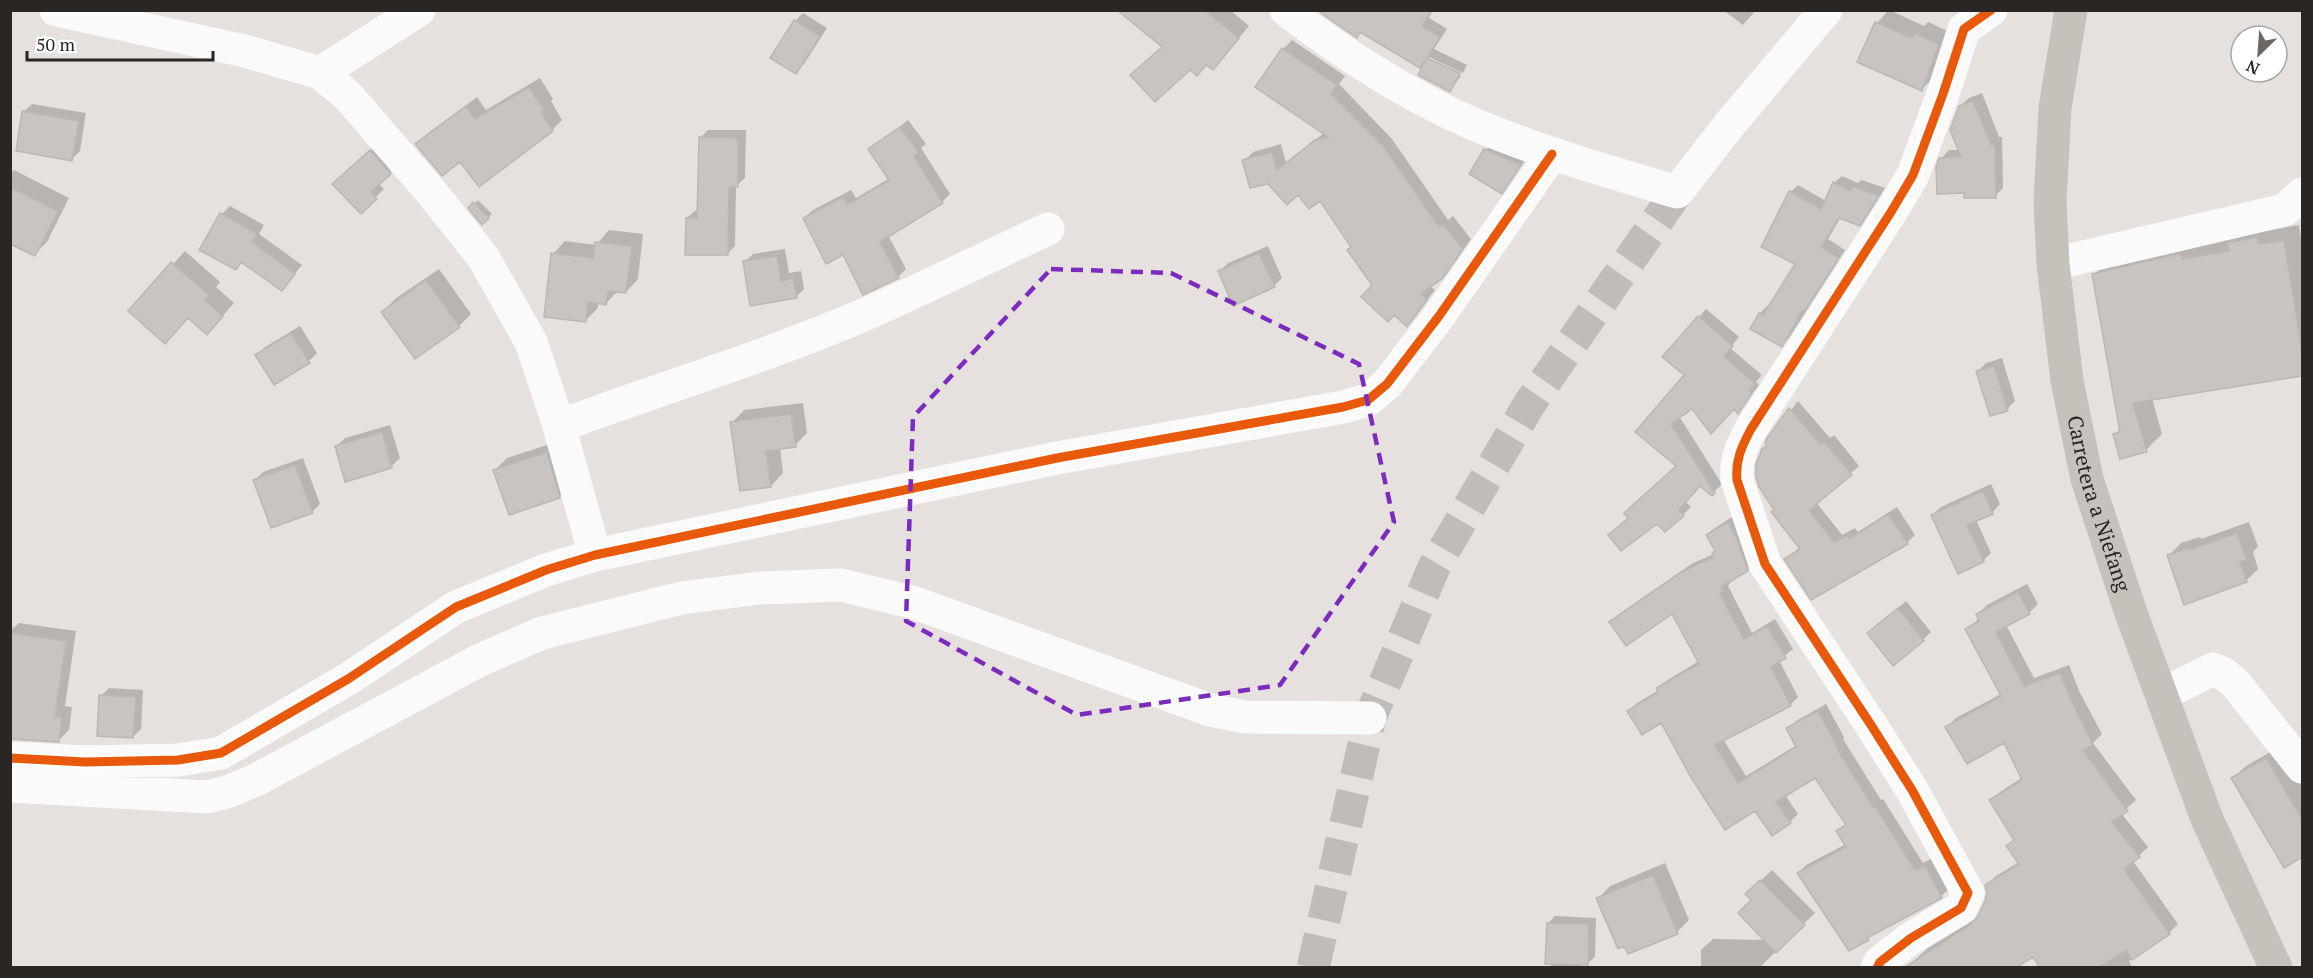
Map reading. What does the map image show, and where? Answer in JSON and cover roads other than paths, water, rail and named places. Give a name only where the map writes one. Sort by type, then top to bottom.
[{"type":"main road","name":"Carretera a Niefang","points":[[2062,18],[2050,190],[2053,264],[2067,381],[2087,479],[2131,613],[2207,819],[2276,968]]},
{"type":"street","points":[[56,10],[245,51],[320,73],[347,95],[432,193],[483,257],[531,342],[559,426],[596,555]]},
{"type":"street","points":[[320,73],[419,10]]},
{"type":"street","points":[[1286,10],[1388,81],[1469,122],[1552,154],[1677,192],[1730,124],[1826,10]]},
{"type":"street","points":[[1877,968],[1880,962],[1911,938],[1961,908],[1968,893],[1912,790],[1765,564],[1737,480],[1736,468],[1739,451],[1751,429],[1892,212],[1913,175],[1964,29],[1991,10]]},
{"type":"street","points":[[10,758],[85,762],[155,761],[221,753],[348,679],[456,607],[546,570],[596,555],[1057,458],[1343,407],[1368,400],[1387,384],[1439,316],[1552,154]]},
{"type":"street","points":[[2053,264],[2276,213],[2286,209],[2302,194]]},
{"type":"street","points":[[559,426],[735,364],[865,314],[1048,229]]},
{"type":"street","points":[[10,786],[207,797],[228,792],[256,780],[480,660],[542,633],[681,598],[760,588],[841,585],[915,603],[1210,710],[1245,717],[1370,718]]},
{"type":"street","points":[[2161,695],[2213,669],[2224,674],[2235,683],[2302,767]]},
{"type":"tunnel","points":[[1313,968],[1370,718],[1434,567],[1530,403],[1677,192]]}]
